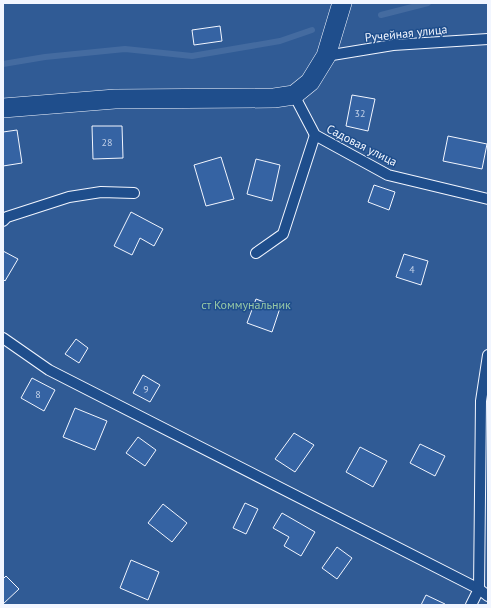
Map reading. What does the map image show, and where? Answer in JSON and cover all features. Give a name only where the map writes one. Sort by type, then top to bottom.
[{"type":"street","points":[[3,108],[115,99],[274,98],[294,95],[310,82],[326,56],[342,3]]},
{"type":"lane","name":"Ручейная улица","points":[[326,56],[393,45],[488,39]]},
{"type":"lane","name":"Садовая улица","points":[[294,95],[315,135],[388,175],[488,199]]},
{"type":"lane","points":[[256,253],[283,234],[315,135]]},
{"type":"lane","points":[[3,221],[7,217],[69,197],[101,192],[134,193]]},
{"type":"lane","points":[[3,338],[49,370],[479,589],[488,596]]},
{"type":"lane","points":[[471,605],[479,589],[481,401],[488,355]]},
{"type":"green space","name":"ст Коммунальник","points":[[3,3],[488,3],[488,605],[3,605]]},
{"type":"building","points":[[220,26],[222,41],[194,45],[192,30]]},
{"type":"building","points":[[352,95],[375,99],[368,131],[346,126]]},
{"type":"building","points":[[92,126],[122,126],[123,158],[93,159]]},
{"type":"building","points":[[17,130],[22,163],[3,166],[3,132]]},
{"type":"building","points":[[448,136],[487,144],[482,169],[443,161]]},
{"type":"building","points":[[221,157],[234,199],[206,206],[194,165]]},
{"type":"building","points":[[256,159],[280,165],[272,201],[247,194]]},
{"type":"building","points":[[374,185],[395,192],[389,210],[368,202]]},
{"type":"building","points":[[131,212],[163,229],[154,246],[140,238],[132,255],[114,246]]},
{"type":"building","points":[[3,251],[18,259],[5,281],[3,279]]},
{"type":"building","points":[[404,254],[428,261],[421,285],[396,277]]},
{"type":"building","points":[[256,299],[280,308],[272,332],[247,323]]},
{"type":"building","points":[[76,339],[88,348],[79,363],[65,354]]},
{"type":"building","points":[[143,375],[160,385],[150,402],[133,393]]},
{"type":"building","points":[[32,378],[55,390],[44,411],[21,398]]},
{"type":"building","points":[[75,408],[107,421],[95,450],[63,437]]},
{"type":"building","points":[[294,433],[314,445],[295,472],[275,459]]},
{"type":"building","points":[[138,437],[156,450],[145,466],[126,453]]},
{"type":"building","points":[[420,444],[445,456],[435,476],[410,463]]},
{"type":"building","points":[[360,447],[387,461],[373,487],[346,472]]},
{"type":"building","points":[[245,503],[258,509],[246,534],[233,528]]},
{"type":"building","points":[[163,504],[187,523],[172,542],[148,523]]},
{"type":"building","points":[[282,513],[315,532],[301,556],[284,546],[289,537],[273,528]]},
{"type":"building","points":[[337,547],[352,558],[337,579],[322,568]]},
{"type":"building","points":[[131,560],[159,572],[148,600],[120,588]]},
{"type":"building","points":[[6,576],[19,589],[3,604],[3,579]]},
{"type":"building","points":[[426,595],[445,604],[445,605],[421,605]]},
{"type":"waterway","points":[[381,15],[428,3]]},
{"type":"waterway","points":[[3,64],[45,57],[125,49],[192,56],[280,41],[312,30]]}]
